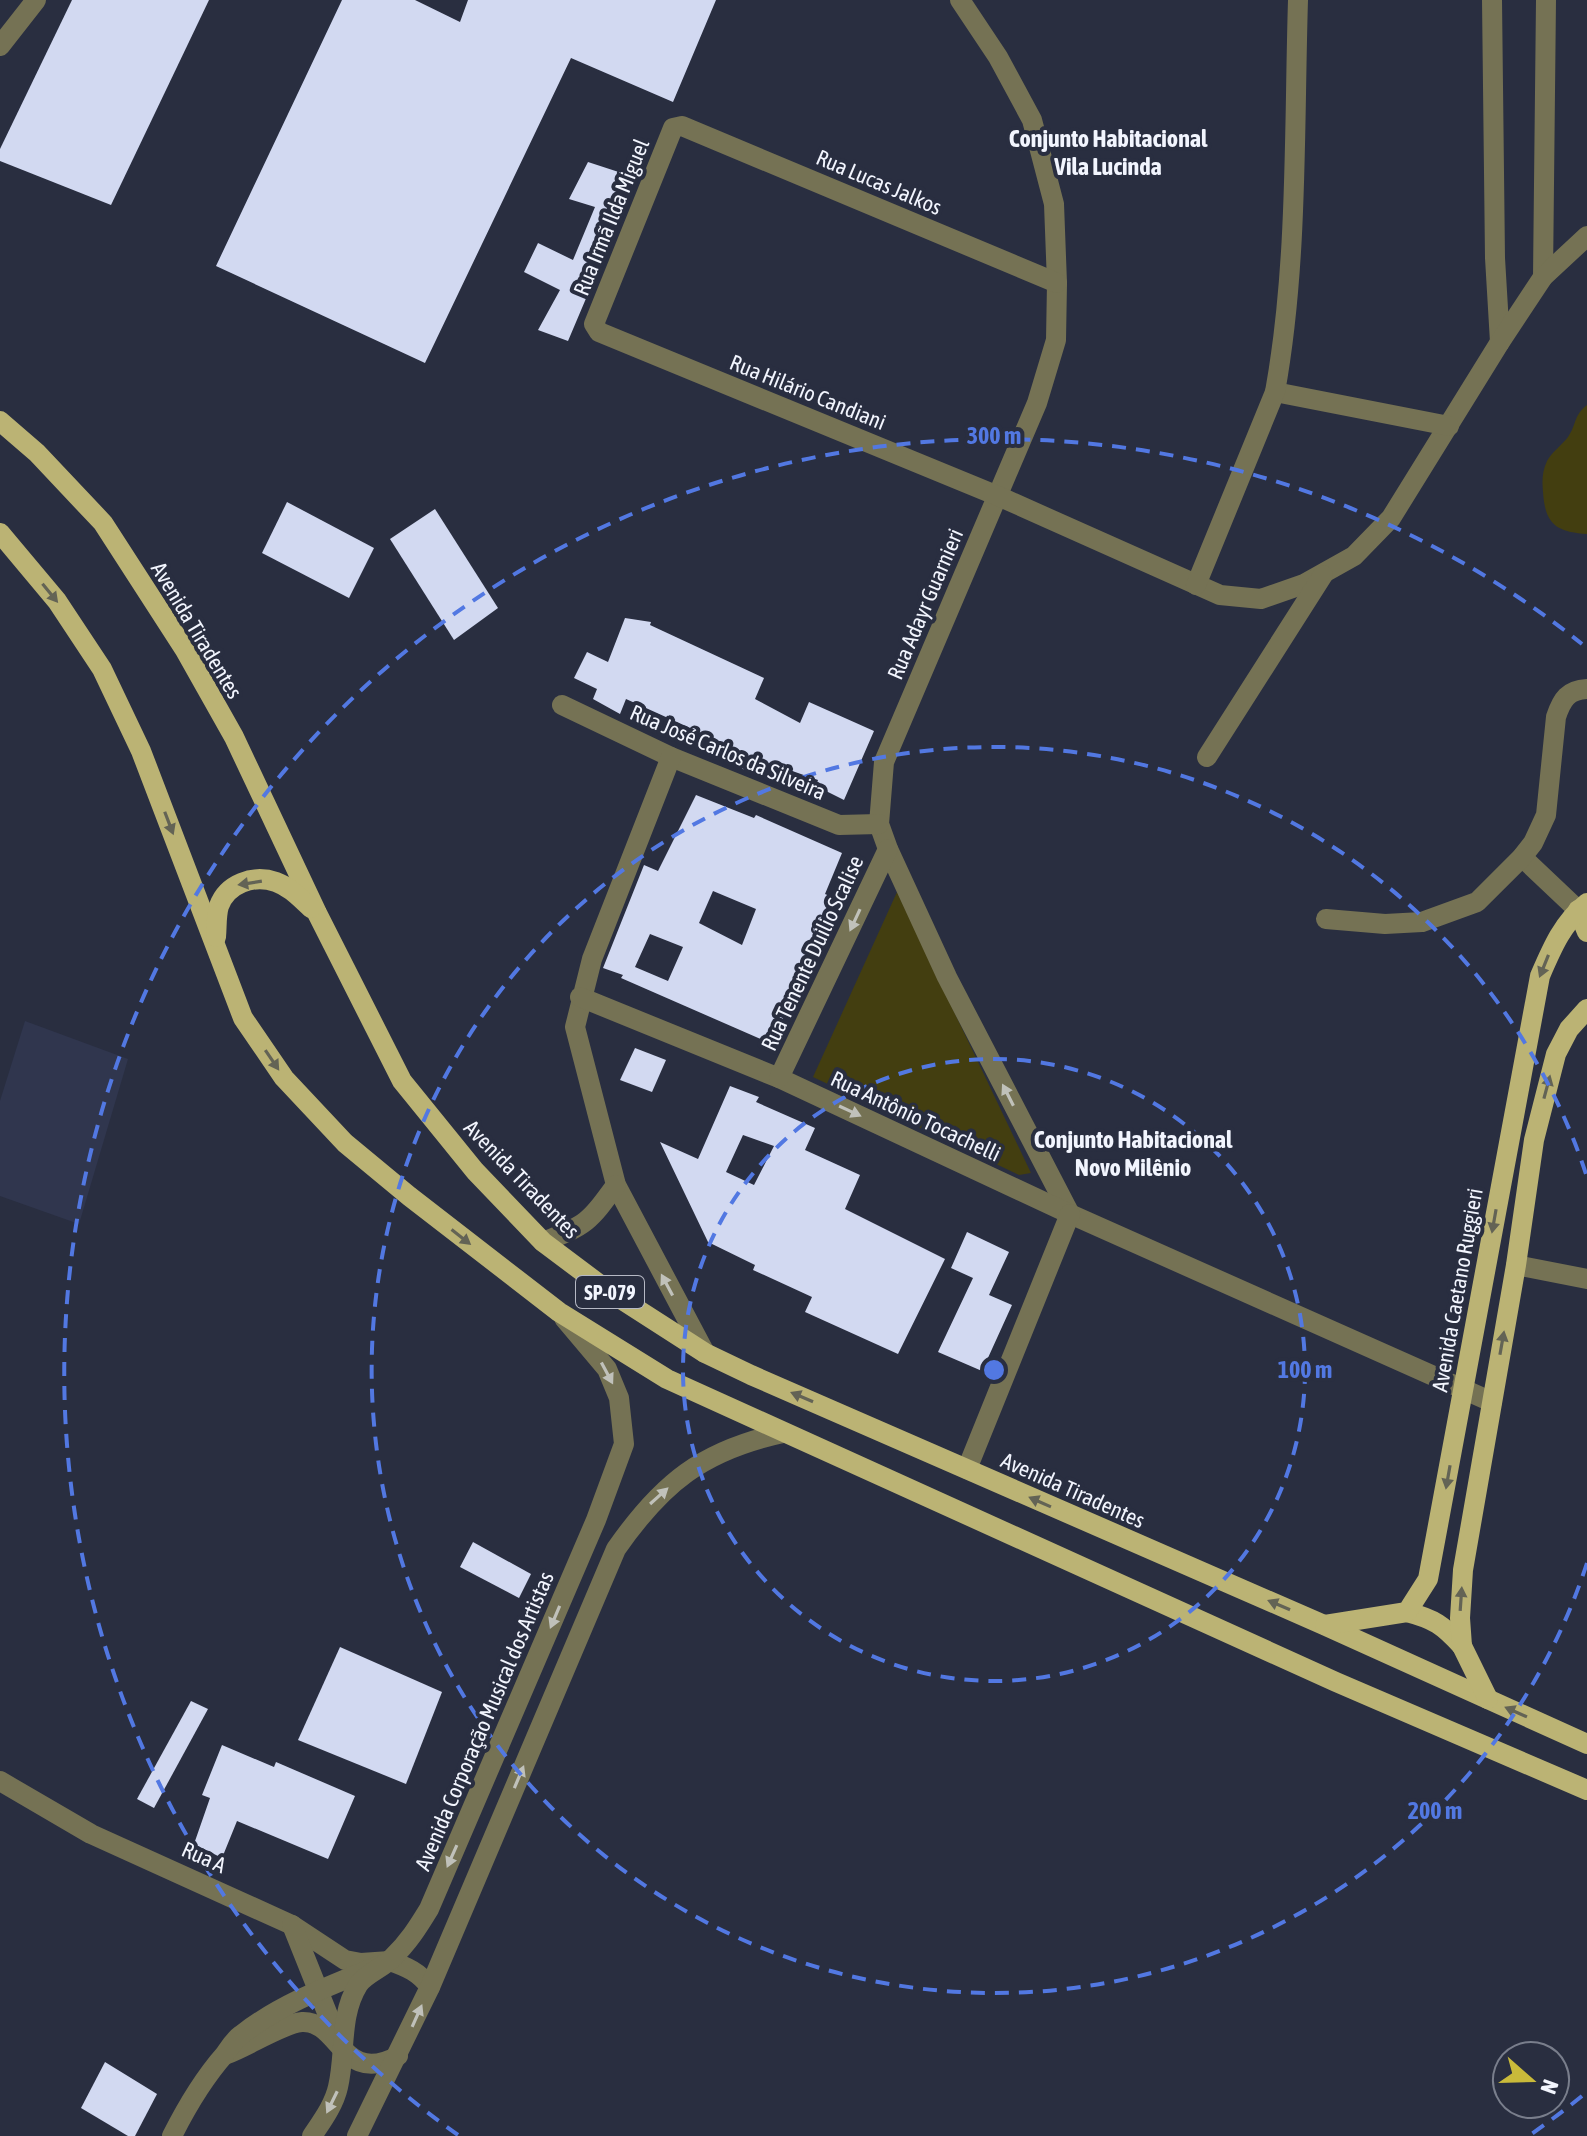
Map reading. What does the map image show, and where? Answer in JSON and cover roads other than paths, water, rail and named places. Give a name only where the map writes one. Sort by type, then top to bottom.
[{"type":"main road","name":"Avenida Tiradentes","points":[[0,421],[37,453],[103,523],[185,650],[234,737],[317,913],[402,1081],[475,1171],[543,1242],[607,1290],[705,1353],[1587,1744]]},
{"type":"main road","name":"SP-079","points":[[0,533],[57,601],[102,669],[141,751],[243,1018],[284,1078],[345,1143],[559,1312],[667,1379],[1336,1682],[1587,1790]]},
{"type":"main road","points":[[216,944],[218,909],[226,891],[242,882],[274,881],[317,913]]},
{"type":"main road","points":[[1582,906],[1587,932]]},
{"type":"main road","name":"Avenida Caetano Ruggieri","points":[[1407,1612],[1428,1579],[1540,976],[1557,936],[1582,906]]},
{"type":"main road","points":[[1462,1646],[1463,1570],[1516,1265],[1534,1140],[1556,1054],[1569,1029],[1587,1009]]},
{"type":"main road","points":[[1324,1625],[1407,1612],[1429,1618],[1444,1626],[1462,1646],[1488,1699]]},
{"type":"street","points":[[0,46],[36,0]]},
{"type":"street","name":"Rua Adayr Guarnieri","points":[[960,0],[998,57],[1032,120],[1054,204],[1056,340],[1037,403],[884,762],[879,824],[947,977],[1070,1214]]},
{"type":"street","points":[[1196,585],[1275,392],[1288,296],[1298,0]]},
{"type":"street","points":[[1492,0],[1495,258],[1500,342]]},
{"type":"street","points":[[1543,277],[1546,0]]},
{"type":"street","name":"Rua Lucas Jalkos","points":[[682,126],[1057,283]]},
{"type":"street","name":"Rua Irmã Ilda Miguel","points":[[599,332],[594,324],[673,128],[682,126]]},
{"type":"street","name":"Rua Hilário Candiani","points":[[599,332],[998,496],[1220,595],[1261,599],[1304,584],[1354,556],[1391,518],[1543,277],[1587,236]]},
{"type":"street","points":[[1275,392],[1449,426]]},
{"type":"street","points":[[1207,757],[1325,572]]},
{"type":"street","points":[[1326,919],[1385,924],[1422,922],[1477,902],[1533,843],[1546,815],[1556,717],[1561,702],[1568,693],[1587,689]]},
{"type":"street","name":"Rua José Carlos da Silveira","points":[[562,705],[671,757],[839,825],[879,824]]},
{"type":"street","points":[[671,757],[592,959],[580,997],[575,1027],[616,1185],[705,1353]]},
{"type":"street","name":"Rua Tenente Duilio Scalise","points":[[779,1078],[888,849]]},
{"type":"street","points":[[1522,857],[1582,906]]},
{"type":"street","name":"Rua Antônio Tocachelli","points":[[580,997],[779,1078],[1070,1214],[1492,1402]]},
{"type":"street","points":[[543,1242],[578,1229],[593,1217],[616,1185]]},
{"type":"street","points":[[967,1469],[1070,1214]]},
{"type":"street","points":[[1516,1265],[1587,1279]]},
{"type":"street","name":"Avenida Corporação Musical dos Artistas","points":[[312,2136],[338,2090],[344,2053],[344,2026],[359,1982],[390,1961],[412,1937],[429,1909],[596,1520],[624,1444],[619,1398],[607,1369],[559,1312]]},
{"type":"street","points":[[357,2136],[430,1987],[610,1564],[627,1534],[653,1501],[698,1463],[751,1440],[783,1433]]},
{"type":"street","points":[[596,1520],[627,1534]]},
{"type":"street","name":"Rua A","points":[[0,1781],[91,1834],[292,1925],[345,1960],[361,1963],[390,1961]]},
{"type":"street","points":[[292,1925],[344,2053]]},
{"type":"street","points":[[172,2136],[195,2090],[238,2037],[318,1991],[390,1961],[412,1969],[430,1987]]},
{"type":"street","points":[[224,2056],[303,2022],[323,2027],[344,2053],[371,2063],[383,2063],[398,2056]]},
{"type":"district","name":"Conjunto Habitacional Vila Lucinda","points":[[1108,152]]},
{"type":"district","name":"Conjunto Habitacional Novo Milênio","points":[[1133,1153]]}]
